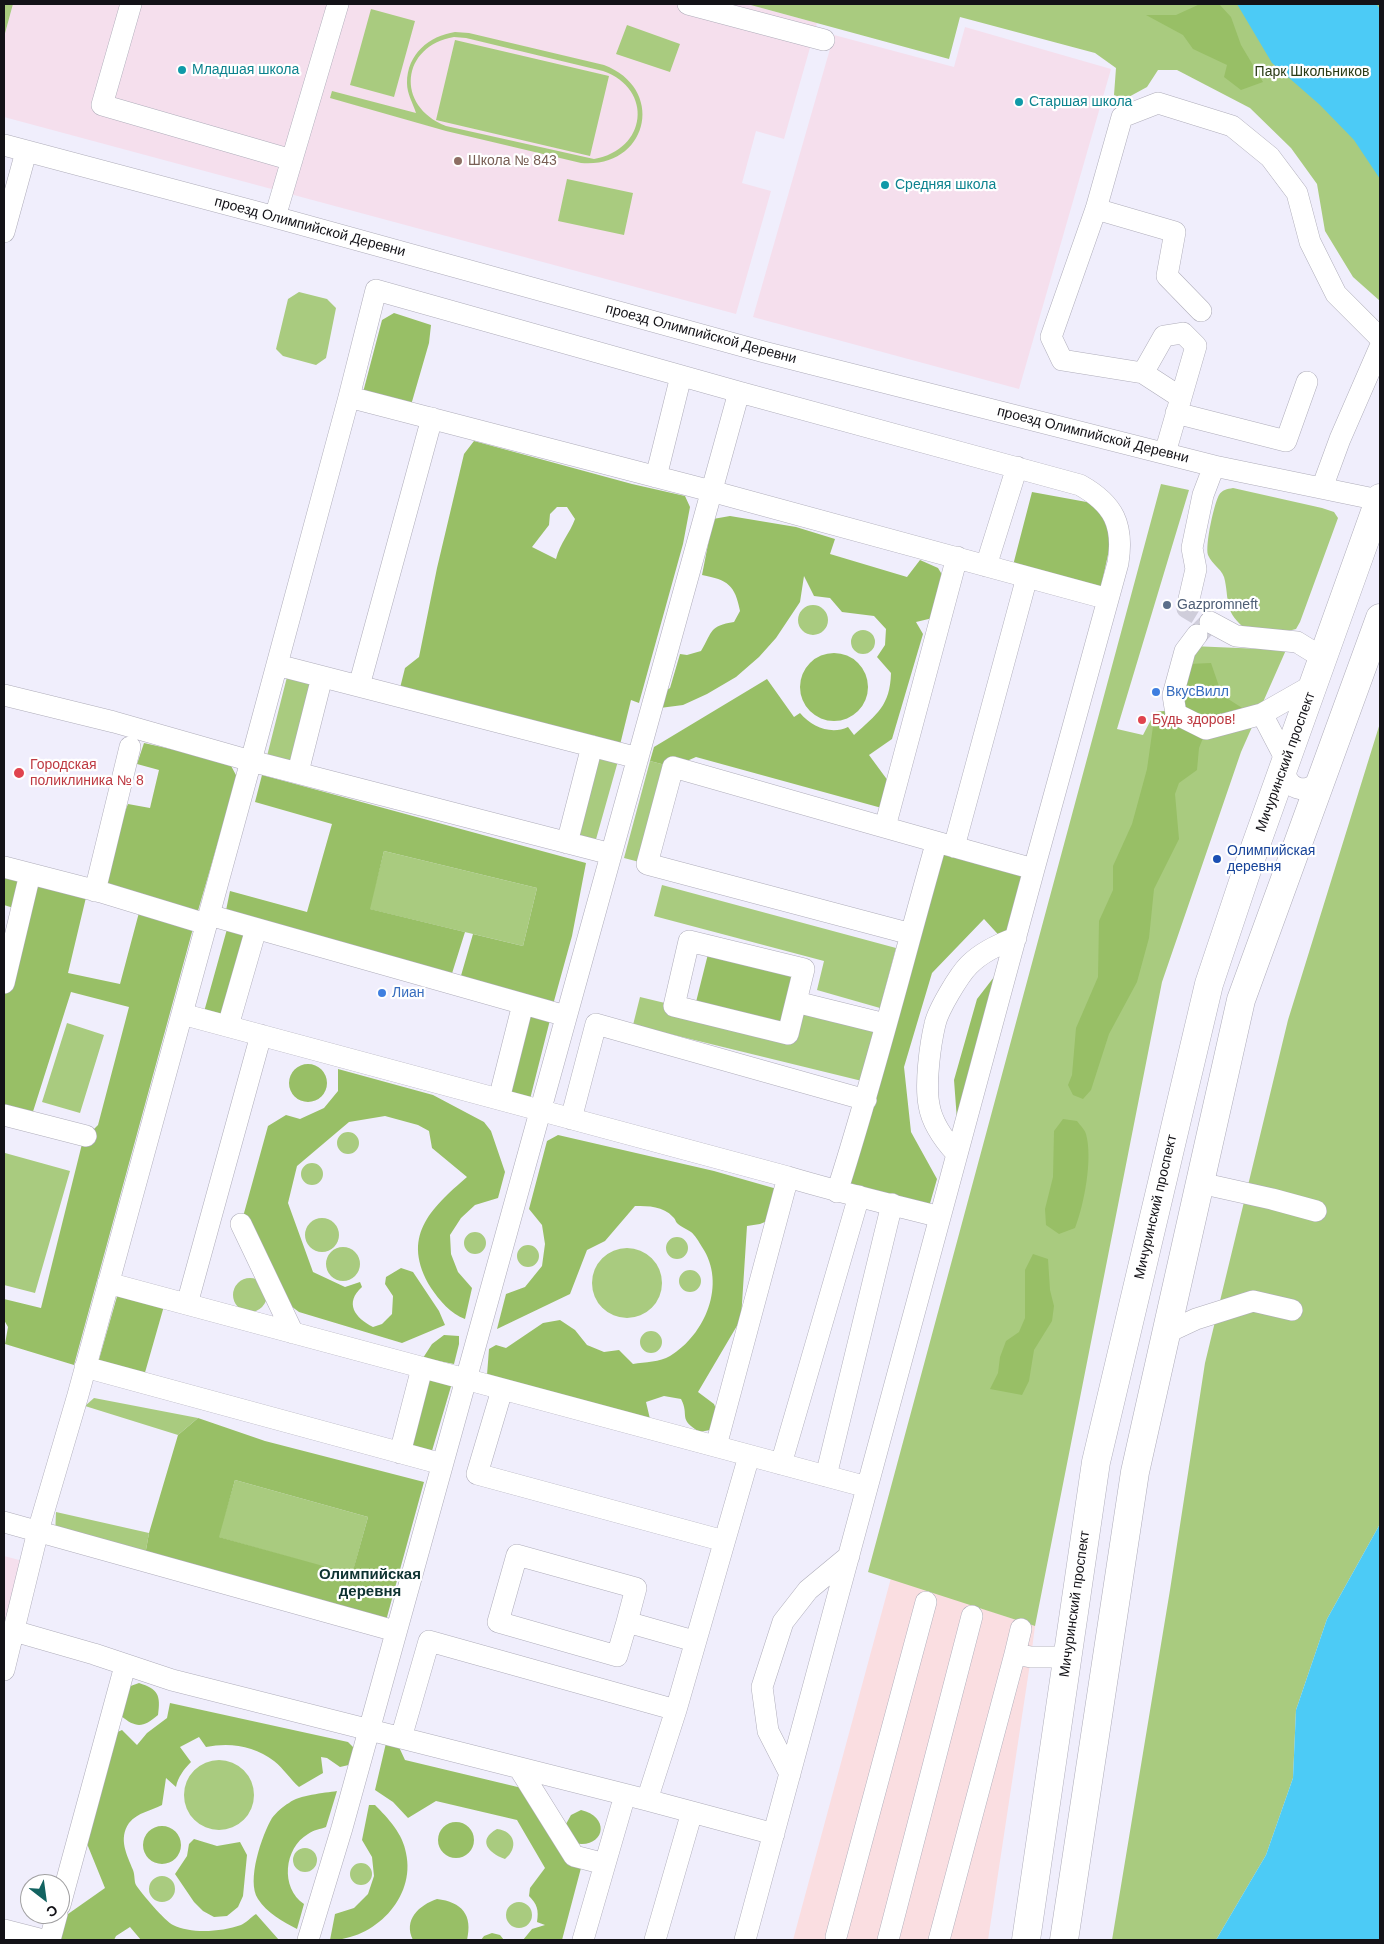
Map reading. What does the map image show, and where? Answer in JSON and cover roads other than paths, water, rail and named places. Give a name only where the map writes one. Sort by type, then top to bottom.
[{"type":"main road","name":"Мичуринский проспект","points":[[1026,1940],[1096,1462],[1209,984],[1248,867],[1380,499]]},
{"type":"main road","points":[[1064,1940],[1136,1472],[1241,1000],[1380,618]]},
{"type":"street","points":[[131,4],[102,105],[292,160]]},
{"type":"street","points":[[275,217],[338,4]]},
{"type":"street","points":[[688,4],[824,40]]},
{"type":"street","points":[[1307,382],[1286,441],[1178,405],[1144,373],[1062,360],[1052,337],[1096,209],[1122,117],[1158,103],[1232,126],[1270,157],[1297,193],[1310,242],[1336,294],[1380,338]]},
{"type":"street","name":"проезд Олимпийской Деревни","points":[[4,145],[275,217],[764,352],[1214,466],[1380,499]]},
{"type":"street","points":[[4,232],[26,152]]},
{"type":"street","points":[[1096,209],[1175,232],[1167,276],[1201,311]]},
{"type":"street","points":[[4,1670],[38,1531],[85,1367],[251,761],[376,290],[1080,485],[1095,494],[1106,504],[1115,517],[1120,529],[1121,545],[745,1940]]},
{"type":"street","points":[[1144,373],[1164,336],[1183,332],[1196,346],[1165,453]]},
{"type":"street","points":[[1322,488],[1340,439],[1380,347]]},
{"type":"street","points":[[656,477],[681,376]]},
{"type":"street","points":[[308,1940],[342,1828],[739,392]]},
{"type":"street","points":[[349,397],[712,491],[1108,598]]},
{"type":"street","points":[[359,686],[432,418]]},
{"type":"street","points":[[1189,599],[1196,569],[1192,548],[1203,495],[1214,466]]},
{"type":"street","points":[[986,566],[1016,467]]},
{"type":"street","points":[[884,827],[957,557]]},
{"type":"street","points":[[837,1192],[866,1100],[884,1026],[911,934],[945,846],[1027,577]]},
{"type":"street","points":[[1313,685],[1262,714],[1206,729],[1176,714],[1172,695],[1185,651],[1204,628],[1236,636],[1297,642],[1323,658]]},
{"type":"street","points":[[277,665],[638,758]]},
{"type":"street","points":[[298,772],[322,677]]},
{"type":"street","points":[[4,695],[114,722],[251,761],[611,854]]},
{"type":"street","points":[[1262,714],[1286,761],[1284,770],[1290,784],[1297,788],[1305,789],[1318,783],[1322,776]]},
{"type":"street","points":[[567,843],[592,746]]},
{"type":"street","points":[[95,891],[130,747]]},
{"type":"street","points":[[911,934],[647,864],[673,767],[945,846],[1034,869]]},
{"type":"street","points":[[4,867],[207,920],[256,929],[566,1016]]},
{"type":"street","points":[[4,983],[30,874]]},
{"type":"street","points":[[228,1026],[256,929]]},
{"type":"street","points":[[957,1154],[940,1136],[929,1105],[928,1068],[935,1023],[948,996],[969,965],[994,946],[1016,938]]},
{"type":"street","points":[[689,941],[804,969],[796,1002],[788,1034],[674,1006],[689,941]]},
{"type":"street","points":[[796,1002],[877,1022],[884,1026]]},
{"type":"street","points":[[499,1099],[523,1004]]},
{"type":"street","points":[[182,1014],[788,1177],[837,1192],[940,1217]]},
{"type":"street","points":[[572,1119],[596,1024],[866,1100]]},
{"type":"street","points":[[187,1304],[261,1035]]},
{"type":"street","points":[[4,1115],[86,1136]]},
{"type":"street","points":[[716,1446],[788,1177]]},
{"type":"street","points":[[1200,1183],[1316,1211]]},
{"type":"street","points":[[781,1464],[859,1196]]},
{"type":"street","points":[[826,1476],[892,1204]]},
{"type":"street","points":[[241,1224],[292,1333]]},
{"type":"street","points":[[108,1283],[867,1487]]},
{"type":"street","points":[[1166,1334],[1196,1319],[1253,1301],[1292,1310]]},
{"type":"street","points":[[85,1367],[442,1464]]},
{"type":"street","points":[[400,1453],[422,1368]]},
{"type":"street","points":[[502,1390],[477,1474],[724,1541]]},
{"type":"street","points":[[647,1800],[676,1710],[694,1641],[749,1456]]},
{"type":"street","points":[[4,1522],[395,1631]]},
{"type":"street","points":[[517,1555],[636,1588],[627,1622],[617,1656],[498,1622],[517,1555]]},
{"type":"street","points":[[790,1774],[768,1731],[762,1687],[783,1622],[808,1590],[849,1556]]},
{"type":"street","points":[[839,1939],[926,1602]]},
{"type":"street","points":[[888,1940],[972,1616]]},
{"type":"street","points":[[627,1622],[694,1641]]},
{"type":"street","points":[[939,1940],[1021,1629]]},
{"type":"street","points":[[14,1631],[94,1654],[125,1666],[172,1680],[774,1834]]},
{"type":"street","points":[[401,1738],[428,1641],[676,1710]]},
{"type":"street","points":[[1015,1654],[1031,1657],[1068,1657]]},
{"type":"street","points":[[68,1874],[125,1666]]},
{"type":"street","points":[[519,1768],[574,1856],[605,1864]]},
{"type":"street","points":[[583,1940],[625,1795]]},
{"type":"street","points":[[654,1940],[692,1812]]},
{"type":"street","points":[[50,1940],[55,1924]]},
{"type":"street","points":[[4,1930],[44,1940]]},
{"type":"water","points":[[1237,4],[1376,4],[1380,9],[1380,179],[1354,140],[1320,105],[1272,63]]},
{"type":"water","points":[[1380,1524],[1380,1940],[1216,1940],[1266,1855],[1293,1778],[1296,1710],[1327,1619]]},
{"type":"tunnel","points":[[1189,599],[1187,608],[1210,622],[1197,635]]},
{"type":"place","name":"Младшая школа","points":[[182,70]]},
{"type":"place","name":"Старшая школа","points":[[1019,102]]},
{"type":"place","name":"Школа № 843","points":[[458,161]]},
{"type":"place","name":"Средняя школа","points":[[885,185]]},
{"type":"place","name":"Gazpromneft","points":[[1167,605]]},
{"type":"place","name":"ВкусВилл","points":[[1156,692]]},
{"type":"place","name":"Будь здоров!","points":[[1142,720]]},
{"type":"place","name":"Городская поликлиника № 8","points":[[19,773]]},
{"type":"place","name":"Олимпийская деревня","points":[[1217,859]]},
{"type":"place","name":"Лиан","points":[[382,993]]},
{"type":"district","name":"Олимпийская деревня","points":[[370,1584]]},
{"type":"park label","name":"Парк Школьников","points":[[1312,72]]}]
